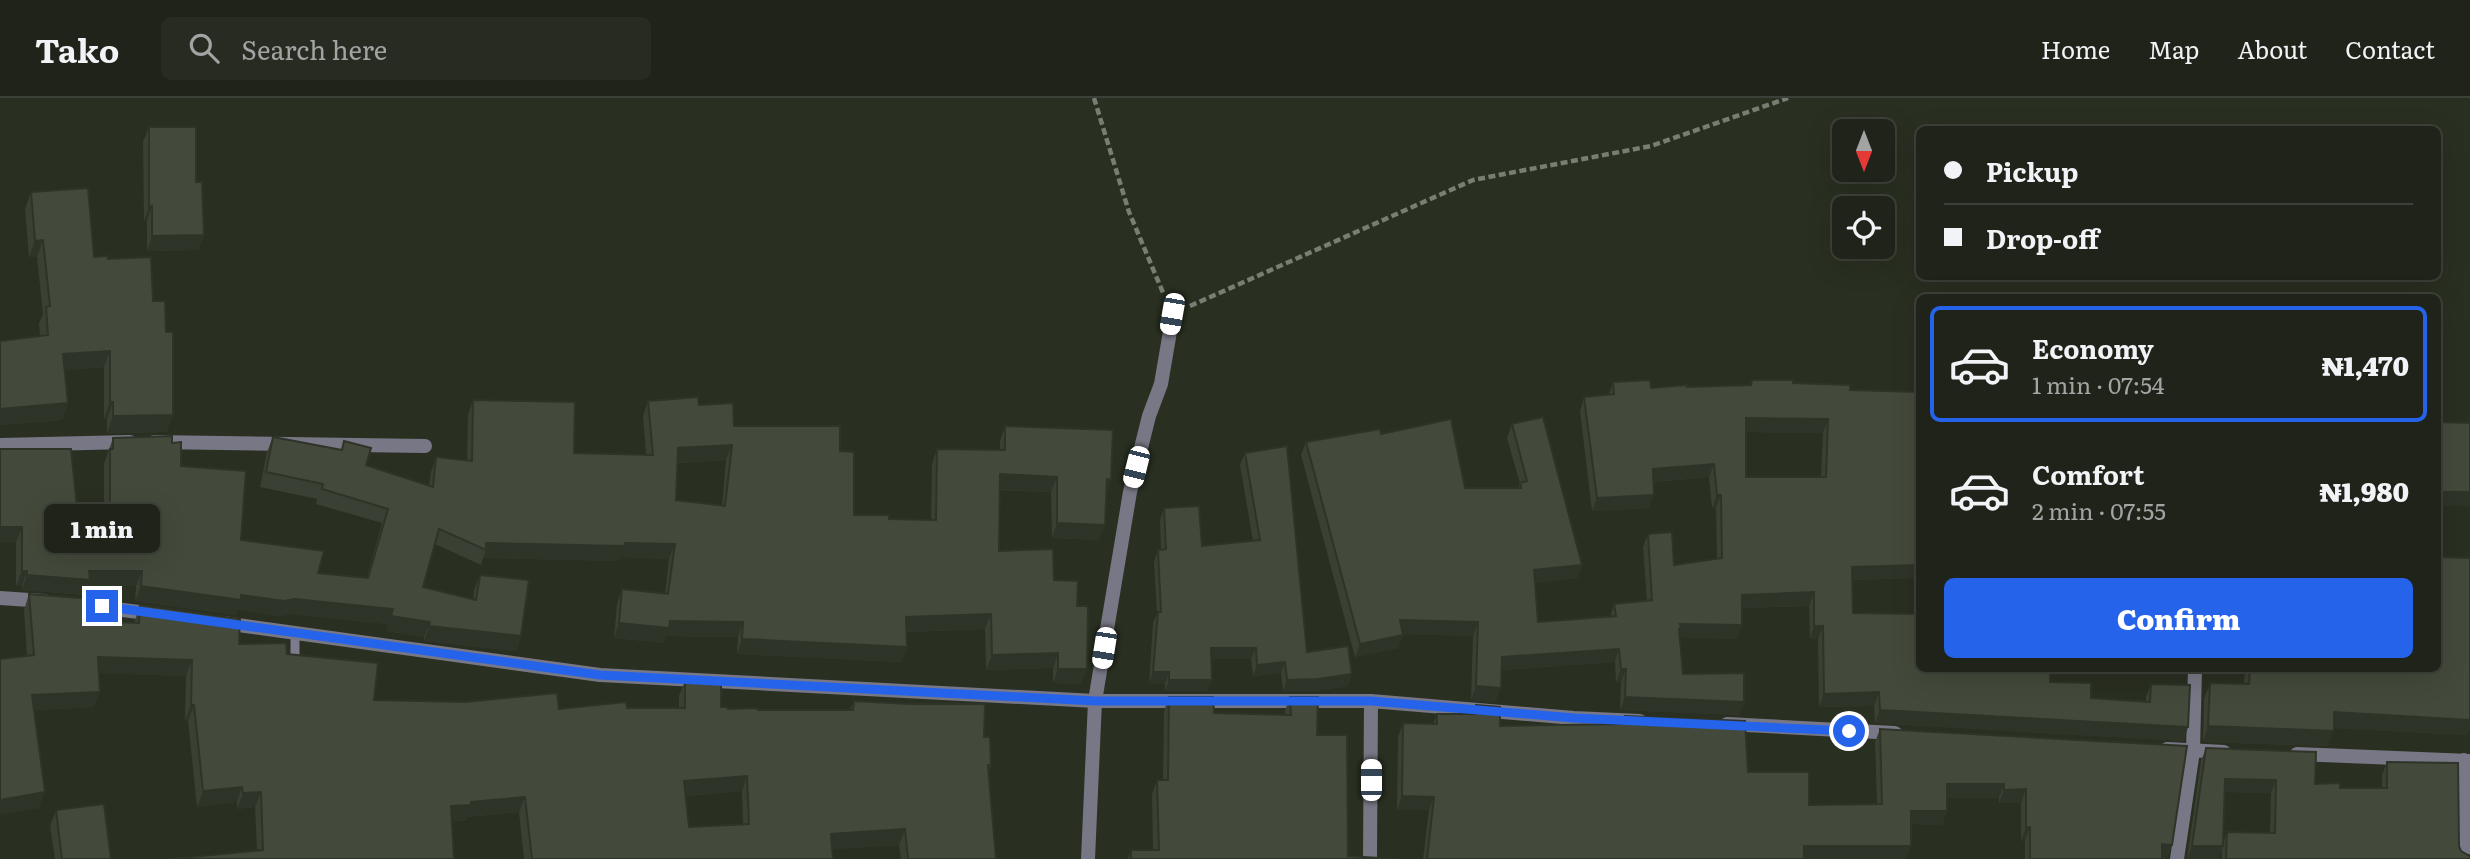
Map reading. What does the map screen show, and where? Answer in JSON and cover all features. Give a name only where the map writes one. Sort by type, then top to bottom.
[{"type":"street","points":[[1088,859],[1095,701],[1130,492],[1149,416],[1161,384],[1172,314]]},
{"type":"street","points":[[0,445],[200,441],[425,446]]},
{"type":"street","points":[[0,598],[102,606],[171,616]]},
{"type":"street","points":[[212,621],[600,675],[1095,701],[1371,701],[1574,718],[1652,721]]},
{"type":"street","points":[[2177,859],[2193,751],[2195,672]]},
{"type":"street","points":[[1370,859],[1371,701]]},
{"type":"street","points":[[1717,724],[1906,734]]},
{"type":"street","points":[[2152,748],[2234,752]]},
{"type":"street","points":[[2288,754],[2467,760],[2465,859]]},
{"type":"path","points":[[1094,98],[1129,212],[1172,314],[1473,180],[1651,146],[1788,98]]},
{"type":"building","points":[[149,127],[196,127],[196,182],[202,182],[204,235],[152,236],[152,206],[149,207]]},
{"type":"building","points":[[88,188],[94,257],[151,257],[153,301],[165,301],[166,332],[173,332],[173,415],[113,416],[113,402],[110,402],[110,351],[63,354],[68,403],[0,409],[0,341],[48,335],[46,307],[50,306],[43,240],[35,241],[31,192]]},
{"type":"building","points":[[1650,380],[1651,388],[1751,385],[1752,380],[1793,380],[1793,383],[1850,385],[1850,390],[1916,392],[1916,565],[1852,567],[1853,613],[1916,614],[1916,672],[2050,672],[2050,682],[2091,683],[2091,698],[2150,702],[2151,684],[2190,685],[2188,727],[1880,710],[1879,692],[1824,694],[1823,626],[1814,626],[1814,592],[1742,595],[1742,625],[1680,624],[1683,674],[1744,673],[1744,702],[1625,697],[1626,669],[1621,669],[1619,649],[1502,657],[1501,688],[1476,686],[1478,622],[1400,620],[1403,635],[1360,644],[1306,442],[1380,429],[1381,434],[1451,419],[1465,488],[1521,488],[1520,483],[1527,481],[1512,424],[1543,417],[1582,565],[1534,570],[1538,622],[1616,616],[1614,604],[1652,600],[1648,534],[1672,532],[1674,565],[1722,558],[1721,495],[1717,495],[1714,464],[1653,469],[1654,495],[1597,498],[1584,397],[1614,394],[1613,382]],"holes":[[[1746,418],[1828,419],[1826,477],[1746,477]]]},
{"type":"building","points":[[698,397],[699,405],[733,403],[734,426],[840,426],[840,451],[854,452],[854,515],[889,515],[889,519],[936,520],[937,449],[1005,450],[1005,426],[1113,430],[1111,480],[1107,479],[1105,525],[1057,523],[1057,477],[1000,474],[999,551],[1053,549],[1054,580],[1078,581],[1077,606],[1088,606],[1087,669],[1058,669],[1058,653],[992,655],[991,614],[906,617],[907,647],[742,639],[743,622],[670,621],[669,628],[619,623],[622,589],[668,594],[675,544],[625,543],[624,546],[486,543],[486,550],[439,529],[423,587],[476,600],[480,575],[529,580],[521,636],[429,626],[430,622],[391,616],[393,609],[241,595],[241,600],[141,586],[142,571],[89,571],[90,580],[27,575],[27,571],[22,571],[22,527],[0,527],[0,449],[71,449],[80,536],[110,535],[110,449],[113,449],[113,438],[172,436],[172,443],[181,442],[181,466],[246,471],[241,540],[324,551],[318,573],[368,578],[388,509],[322,489],[323,484],[266,472],[273,437],[342,450],[344,441],[371,448],[366,465],[433,487],[436,457],[472,461],[473,400],[575,402],[574,453],[653,455],[648,401]],"holes":[[[732,445],[725,506],[676,500],[678,448]]]},
{"type":"building","points":[[2441,422],[2470,423],[2470,492],[2441,492]]},
{"type":"building","points":[[1287,446],[1307,652],[1348,646],[1352,674],[1287,680],[1285,662],[1257,665],[1256,648],[1211,648],[1212,680],[1169,680],[1169,672],[1153,672],[1158,612],[1161,612],[1158,550],[1166,549],[1164,508],[1199,506],[1202,546],[1260,540],[1245,453]]},
{"type":"building","points":[[2441,557],[2470,558],[2470,720],[2334,712],[2334,731],[2208,726],[2210,683],[2249,684],[2250,672],[2441,672]]},
{"type":"building","points":[[29,594],[92,599],[94,621],[139,623],[140,605],[240,619],[239,644],[286,643],[287,654],[378,663],[374,700],[465,702],[557,693],[559,709],[626,702],[627,708],[685,708],[685,681],[721,681],[721,707],[728,709],[853,710],[854,701],[985,704],[984,737],[990,737],[991,765],[988,765],[996,859],[908,859],[905,829],[831,834],[833,859],[532,859],[525,797],[451,806],[454,859],[171,859],[263,850],[261,792],[243,793],[242,787],[203,791],[194,705],[191,705],[192,660],[98,657],[100,692],[32,695],[45,792],[0,800],[0,659],[34,655]],"holes":[[[747,776],[749,824],[689,827],[684,781]]]},
{"type":"building","points":[[1169,697],[1213,697],[1214,713],[1291,715],[1290,697],[1318,697],[1317,735],[1347,735],[1348,856],[1395,859],[1131,859],[1131,850],[1159,850],[1157,780],[1168,780]]},
{"type":"building","points":[[1476,705],[1500,707],[1500,726],[1624,724],[1625,716],[1745,721],[1748,772],[1809,772],[1809,805],[1882,804],[1880,729],[2187,746],[2172,845],[2162,844],[2162,859],[2030,859],[2030,827],[2026,827],[2026,789],[2004,790],[2004,784],[1947,784],[1947,811],[1911,811],[1911,846],[1804,846],[1804,859],[1427,859],[1434,797],[1402,796],[1403,723],[1437,724],[1437,714],[1476,714]]},
{"type":"building","points":[[2206,748],[2316,752],[2315,784],[2340,783],[2340,788],[2387,788],[2387,762],[2458,763],[2459,846],[2461,851],[2470,855],[2470,859],[2226,859],[2227,832],[2275,833],[2276,780],[2225,779],[2223,846],[2192,846]]},
{"type":"building","points":[[104,804],[111,859],[62,859],[56,810]]},
{"type":"waterway","points":[[295,633],[295,665]]},
{"type":"route","points":[[102,606],[600,675],[1095,701],[1371,701],[1574,718],[1849,731]]}]
